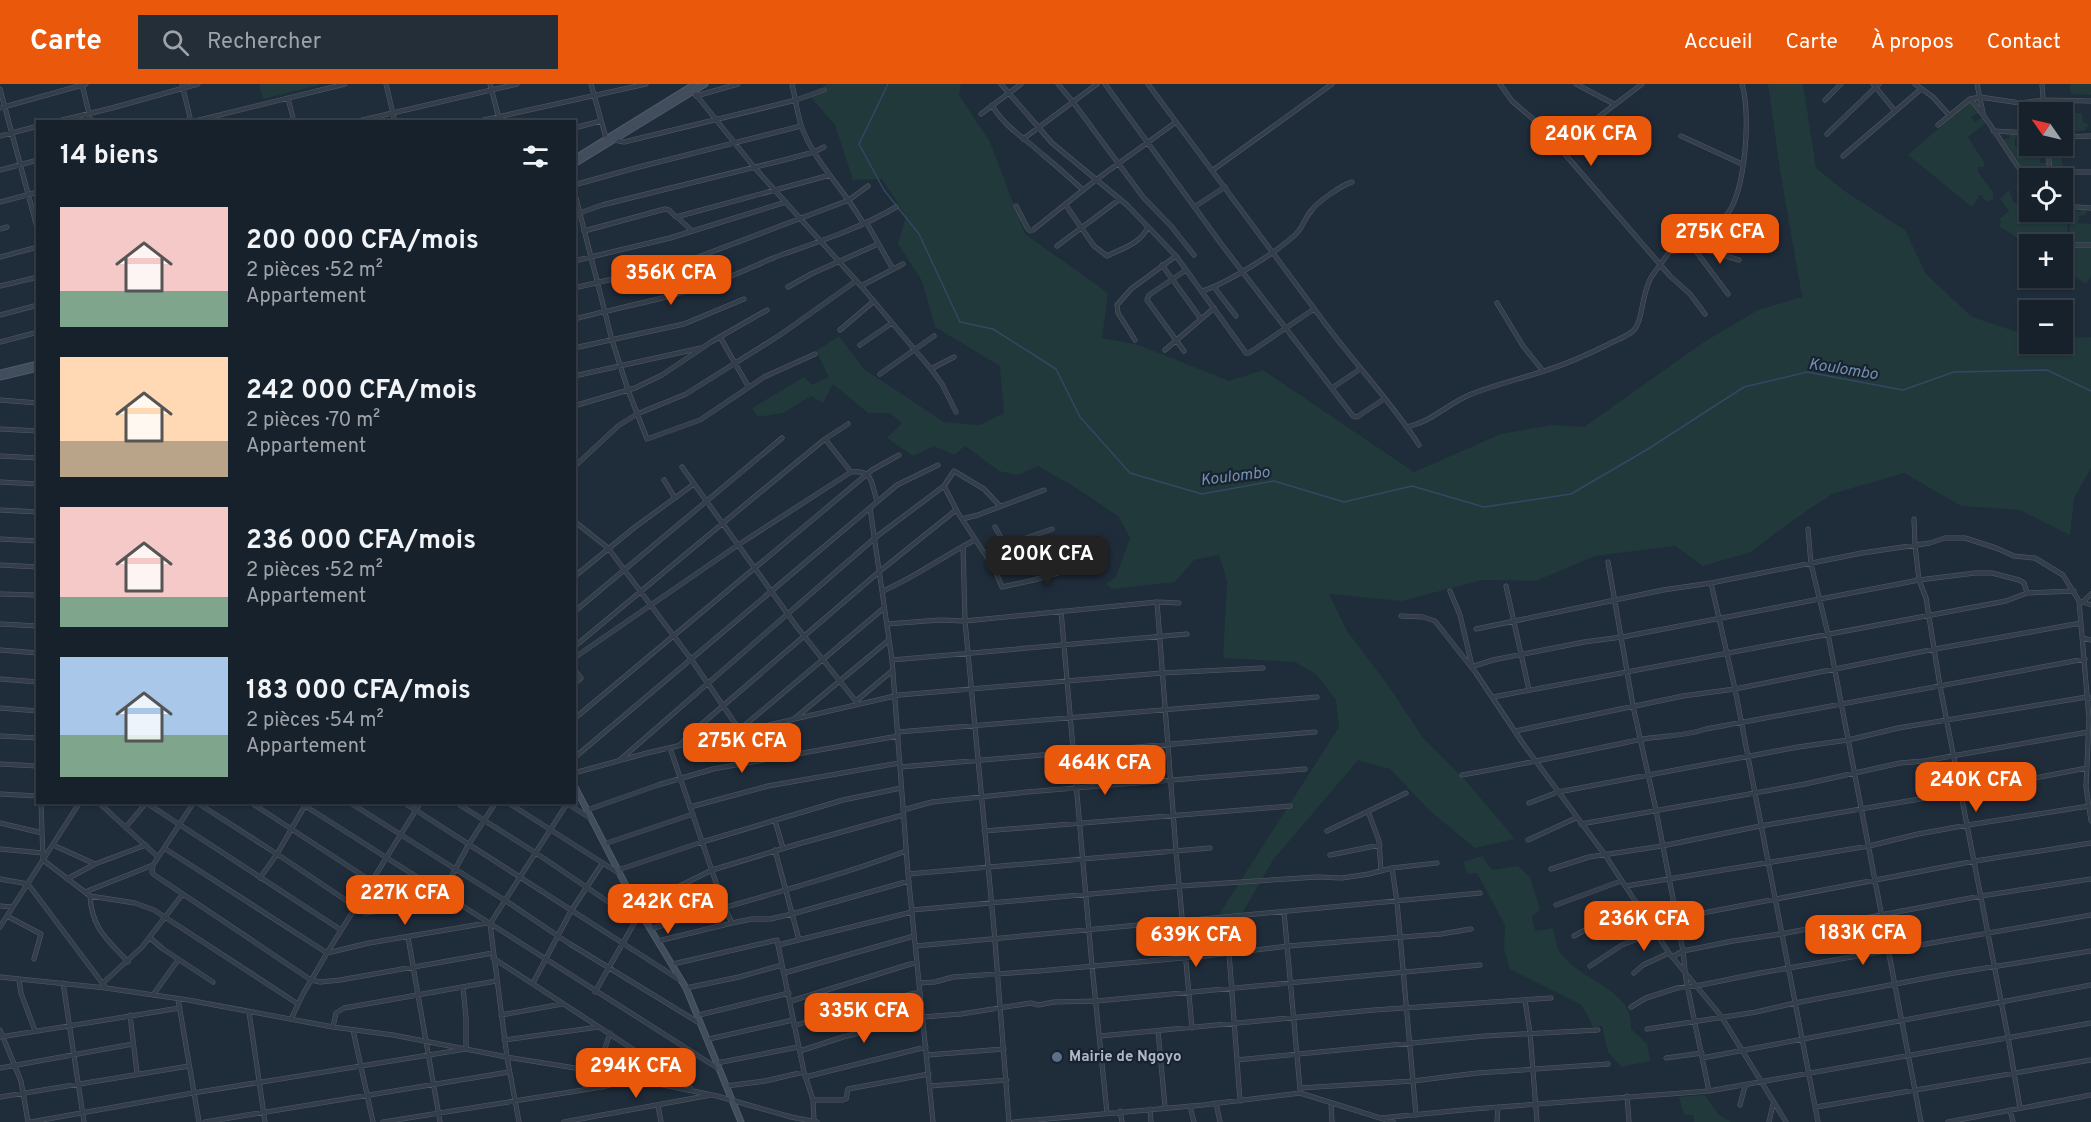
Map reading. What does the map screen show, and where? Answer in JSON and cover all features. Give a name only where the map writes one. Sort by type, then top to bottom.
[{"type":"street","points":[[2,107],[83,84],[91,120]]},
{"type":"street","points":[[61,120],[112,108],[182,86],[198,84]]},
{"type":"street","points":[[199,120],[326,86],[345,84]]},
{"type":"street","points":[[386,84],[395,120]]},
{"type":"street","points":[[362,120],[490,87],[518,84]]},
{"type":"street","points":[[591,84],[606,138]]},
{"type":"street","points":[[483,120],[646,84]]},
{"type":"street","points":[[576,158],[606,138],[693,88],[705,84]]},
{"type":"street","points":[[576,159],[614,140],[693,88],[738,84]]},
{"type":"street","points":[[792,84],[801,126],[814,152],[864,222],[893,269]]},
{"type":"street","points":[[1001,84],[1052,143],[1120,199],[1176,256],[1248,353],[1286,330],[1314,309]]},
{"type":"street","points":[[981,114],[1021,84]]},
{"type":"street","points":[[1058,84],[1151,207],[1171,226],[1194,255]]},
{"type":"street","points":[[1023,139],[1097,84]]},
{"type":"street","points":[[1105,84],[1286,330],[1356,417],[1384,399]]},
{"type":"street","points":[[1148,84],[1314,309],[1419,445]]},
{"type":"street","points":[[1213,170],[1332,84]]},
{"type":"street","points":[[1500,84],[1512,101],[1551,137],[1660,265],[1690,294],[1705,314]]},
{"type":"street","points":[[1576,84],[1614,105]]},
{"type":"street","points":[[1551,137],[1571,127],[1592,122],[1642,84]]},
{"type":"street","points":[[1407,427],[1429,420],[1454,403],[1475,393],[1543,371],[1604,347],[1633,330],[1638,322],[1644,291],[1660,265],[1683,238],[1726,216],[1737,191],[1748,122],[1746,95],[1742,84]]},
{"type":"street","points":[[1825,100],[1841,84]]},
{"type":"street","points":[[1915,84],[1949,115]]},
{"type":"street","points":[[1977,84],[1983,113]]},
{"type":"street","points":[[2042,84],[2043,100]]},
{"type":"street","points":[[1827,134],[1876,85],[1895,111]]},
{"type":"street","points":[[182,86],[190,120]]},
{"type":"street","points":[[490,87],[500,120]]},
{"type":"street","points":[[693,88],[714,119],[754,167],[777,190],[931,369],[942,384],[956,412]]},
{"type":"street","points":[[0,89],[2,107],[36,220]]},
{"type":"street","points":[[1843,156],[1921,89]]},
{"type":"street","points":[[614,140],[624,142],[796,100],[824,90]]},
{"type":"street","points":[[1938,125],[1970,99],[1980,96],[2020,103],[2043,100],[2091,101]]},
{"type":"street","points":[[288,98],[294,120]]},
{"type":"street","points":[[1970,99],[1983,113],[1992,131],[2020,168]]},
{"type":"street","points":[[992,105],[999,117],[1083,190]]},
{"type":"street","points":[[576,127],[601,121]]},
{"type":"street","points":[[1016,206],[1030,231],[1176,122]]},
{"type":"street","points":[[576,187],[635,168],[801,126]]},
{"type":"street","points":[[0,136],[36,127]]},
{"type":"street","points":[[1992,131],[2019,132]]},
{"type":"street","points":[[1681,136],[1742,164]]},
{"type":"street","points":[[2073,137],[2091,136]]},
{"type":"street","points":[[576,214],[602,205],[814,152],[824,147]]},
{"type":"street","points":[[0,170],[36,161]]},
{"type":"street","points":[[2073,172],[2091,172]]},
{"type":"street","points":[[676,217],[830,175]]},
{"type":"street","points":[[1202,291],[1214,287],[1272,252],[1301,229],[1311,209],[1352,182]]},
{"type":"street","points":[[576,288],[685,262],[849,200],[868,186]]},
{"type":"street","points":[[1194,207],[1225,187]]},
{"type":"street","points":[[0,202],[36,193]]},
{"type":"street","points":[[576,196],[612,340],[647,438],[700,420],[748,386],[775,371],[815,354]]},
{"type":"street","points":[[1057,246],[1120,199]]},
{"type":"street","points":[[576,261],[692,231],[786,202]]},
{"type":"street","points":[[1065,204],[1094,246],[1107,256],[1136,242],[1148,227]]},
{"type":"street","points":[[576,318],[661,298],[726,278],[821,241],[896,207]]},
{"type":"street","points":[[2073,207],[2091,208]]},
{"type":"street","points":[[584,231],[665,209],[692,231]]},
{"type":"street","points":[[0,229],[7,227]]},
{"type":"street","points":[[788,287],[811,274],[878,244]]},
{"type":"street","points":[[2073,245],[2091,245]]},
{"type":"street","points":[[0,256],[36,247]]},
{"type":"street","points":[[1671,252],[1679,249],[1712,251],[1739,260]]},
{"type":"street","points":[[1695,250],[1728,294]]},
{"type":"street","points":[[1135,340],[1118,313],[1117,305],[1131,289],[1176,256]]},
{"type":"street","points":[[861,286],[903,264]]},
{"type":"street","points":[[1162,265],[1201,320]]},
{"type":"street","points":[[1184,351],[1147,300],[1149,295],[1186,270]]},
{"type":"street","points":[[0,286],[36,277]]},
{"type":"street","points":[[576,465],[618,426],[637,414],[686,394],[809,315],[856,281]]},
{"type":"street","points":[[1214,287],[1236,316]]},
{"type":"street","points":[[576,348],[684,324],[744,299]]},
{"type":"street","points":[[840,330],[874,301]]},
{"type":"street","points":[[1497,303],[1523,346],[1543,371]]},
{"type":"street","points":[[0,315],[36,306]]},
{"type":"street","points":[[1165,350],[1214,308]]},
{"type":"street","points":[[576,405],[628,390],[668,372],[702,348],[767,310]]},
{"type":"street","points":[[860,345],[892,322]]},
{"type":"street","points":[[0,342],[36,333]]},
{"type":"street","points":[[880,374],[934,336]]},
{"type":"street","points":[[720,337],[748,386]]},
{"type":"street","points":[[576,376],[702,348]]},
{"type":"street","points":[[931,369],[954,357]]},
{"type":"street","points":[[0,375],[36,366]]},
{"type":"street","points":[[1332,388],[1360,369]]},
{"type":"street","points":[[0,400],[36,403]]},
{"type":"street","points":[[576,644],[825,439],[848,424]]},
{"type":"street","points":[[0,429],[36,431]]},
{"type":"street","points":[[576,610],[782,438]]},
{"type":"street","points":[[825,439],[851,472]]},
{"type":"street","points":[[576,717],[878,466],[899,455]]},
{"type":"street","points":[[0,456],[36,458]]},
{"type":"street","points":[[576,756],[897,485],[938,465]]},
{"type":"street","points":[[682,467],[789,615],[857,702]]},
{"type":"street","points":[[576,657],[738,545],[851,472],[863,471],[868,475],[877,502]]},
{"type":"street","points":[[620,760],[876,537],[944,486],[954,471],[984,489],[1000,506]]},
{"type":"street","points":[[664,480],[675,498]]},
{"type":"street","points":[[0,482],[36,484]]},
{"type":"street","points":[[576,575],[608,548],[694,484]]},
{"type":"street","points":[[944,486],[956,510],[994,567],[1004,587],[1084,565]]},
{"type":"street","points":[[962,519],[1044,490]]},
{"type":"street","points":[[870,508],[892,660],[908,874],[933,1122]]},
{"type":"street","points":[[0,510],[36,512]]},
{"type":"street","points":[[680,746],[880,571],[956,510]]},
{"type":"street","points":[[1914,519],[1919,580],[1929,615],[1940,686],[2020,1108]]},
{"type":"street","points":[[576,523],[608,548],[642,591],[740,731]]},
{"type":"street","points":[[995,527],[1006,546]]},
{"type":"street","points":[[984,553],[1052,529]]},
{"type":"street","points":[[1808,529],[1811,564],[1828,634],[1921,1122]]},
{"type":"street","points":[[1476,629],[1615,600],[1945,538],[1965,538],[2014,556],[2035,558],[2063,575],[2081,601],[2091,606]]},
{"type":"street","points":[[0,539],[36,541]]},
{"type":"street","points":[[883,591],[932,567],[975,540]]},
{"type":"street","points":[[963,546],[965,621],[995,939],[1009,1122]]},
{"type":"street","points":[[994,567],[1031,562],[1063,550]]},
{"type":"street","points":[[1608,562],[1633,706],[1656,810],[1675,919],[1683,951],[1687,987],[1709,1091]]},
{"type":"street","points":[[0,565],[36,567]]},
{"type":"street","points":[[1472,666],[1584,642],[1622,637],[1919,580],[1992,573],[2019,580],[2024,583],[2027,593]]},
{"type":"street","points":[[1711,583],[1735,689],[1818,1122]]},
{"type":"street","points":[[1506,586],[1529,690]]},
{"type":"street","points":[[1450,591],[1460,615],[1472,666]]},
{"type":"street","points":[[1493,697],[2006,601],[2027,593],[2074,591]]},
{"type":"street","points":[[0,594],[36,595]]},
{"type":"street","points":[[2081,601],[2091,594]]},
{"type":"street","points":[[2081,601],[2081,624],[2089,698],[2086,787],[2091,819]]},
{"type":"street","points":[[887,624],[940,620],[965,621],[1157,602],[1179,603]]},
{"type":"street","points":[[1157,602],[1192,1028]]},
{"type":"street","points":[[740,731],[885,607]]},
{"type":"street","points":[[1061,611],[1107,1113]]},
{"type":"street","points":[[1401,616],[1423,616],[1435,621],[1472,666],[1536,762],[1605,855],[1668,953],[1721,1016],[1786,1122]]},
{"type":"street","points":[[0,624],[36,626]]},
{"type":"street","points":[[1515,731],[1633,706],[2081,624]]},
{"type":"street","points":[[892,660],[1187,634]]},
{"type":"street","points":[[2083,638],[2091,640]]},
{"type":"street","points":[[791,721],[889,640]]},
{"type":"street","points":[[0,650],[36,653]]},
{"type":"street","points":[[1462,775],[1536,762],[1641,739],[1686,735],[2085,659]]},
{"type":"street","points":[[576,772],[740,731],[791,721],[857,702],[895,696],[1162,672],[1263,668]]},
{"type":"street","points":[[2085,668],[2091,669]]},
{"type":"street","points":[[857,702],[893,671]]},
{"type":"street","points":[[0,679],[36,682]]},
{"type":"street","points":[[586,810],[680,778],[731,765],[898,734],[1071,716],[1317,697]]},
{"type":"street","points":[[1529,803],[1558,792],[1747,756],[1848,740],[1898,728],[2089,698]]},
{"type":"street","points":[[0,708],[36,711]]},
{"type":"street","points":[[1581,824],[1854,774],[1900,763],[1954,756],[2089,730]]},
{"type":"street","points":[[690,807],[768,786],[900,765],[1168,746],[1314,732]]},
{"type":"street","points":[[0,736],[36,738]]},
{"type":"street","points":[[670,748],[724,906],[732,923]]},
{"type":"street","points":[[0,764],[36,766]]},
{"type":"street","points":[[1551,869],[1589,857],[1662,846],[1760,826],[2087,768]]},
{"type":"street","points":[[903,810],[932,802],[1077,787],[1305,769]]},
{"type":"street","points":[[510,804],[602,864],[619,872],[702,842],[843,800],[901,788]]},
{"type":"street","points":[[576,790],[638,910],[685,985],[709,1039],[740,1122]]},
{"type":"street","points":[[1327,831],[1406,793]]},
{"type":"street","points":[[0,794],[36,796]]},
{"type":"street","points":[[41,804],[43,860]]},
{"type":"street","points":[[0,927],[79,804]]},
{"type":"street","points":[[100,804],[158,857]]},
{"type":"street","points":[[126,827],[145,804]]},
{"type":"street","points":[[148,804],[341,930]]},
{"type":"street","points":[[194,804],[153,865],[153,874],[311,980],[320,982],[340,980],[493,956],[693,1090]]},
{"type":"street","points":[[198,804],[365,913],[436,902],[495,804]]},
{"type":"street","points":[[253,804],[371,881],[414,906]]},
{"type":"street","points":[[260,878],[306,804],[442,895],[718,1067],[922,1017],[1000,1009],[1031,1003],[1038,1005],[1054,1002],[1097,1001],[1480,965]]},
{"type":"street","points":[[352,804],[609,968],[703,1025]]},
{"type":"street","points":[[406,804],[685,985],[739,977],[782,965]]},
{"type":"street","points":[[291,1019],[327,953],[420,804]]},
{"type":"street","points":[[458,804],[587,886],[635,920]]},
{"type":"street","points":[[519,1122],[504,1040],[489,924],[506,901],[566,804]]},
{"type":"street","points":[[569,804],[590,818]]},
{"type":"street","points":[[984,831],[1290,806]]},
{"type":"street","points":[[1625,886],[1767,864],[1869,846],[1918,834],[2089,806]]},
{"type":"street","points":[[1368,811],[1374,822],[1380,845],[1381,871]]},
{"type":"street","points":[[604,844],[693,814]]},
{"type":"street","points":[[595,992],[635,920],[638,910],[712,870],[775,850],[903,816]]},
{"type":"street","points":[[1528,840],[1576,818]]},
{"type":"street","points":[[775,821],[783,848]]},
{"type":"street","points":[[0,822],[42,834]]},
{"type":"street","points":[[1650,923],[1875,879],[2091,843]]},
{"type":"street","points":[[53,845],[95,864]]},
{"type":"street","points":[[67,879],[95,864],[146,845]]},
{"type":"street","points":[[1330,855],[1380,845]]},
{"type":"street","points":[[164,848],[327,953],[489,924]]},
{"type":"street","points":[[908,874],[1210,848]]},
{"type":"street","points":[[0,849],[43,854]]},
{"type":"street","points":[[775,850],[799,940]]},
{"type":"street","points":[[651,929],[867,865],[906,851]]},
{"type":"street","points":[[43,860],[90,896],[143,905],[166,917],[298,1004]]},
{"type":"street","points":[[778,945],[912,911],[1180,886],[1317,877],[1342,878],[1392,868],[1437,863]]},
{"type":"street","points":[[532,983],[571,911],[602,864]]},
{"type":"street","points":[[85,892],[153,865]]},
{"type":"street","points":[[1392,868],[1416,1115]]},
{"type":"street","points":[[0,879],[28,884],[106,988]]},
{"type":"street","points":[[1672,957],[1683,951],[1981,896],[2091,879]]},
{"type":"street","points":[[658,941],[732,923],[792,914],[909,881]]},
{"type":"street","points":[[1556,905],[1622,881]]},
{"type":"street","points":[[915,946],[1480,893]]},
{"type":"street","points":[[103,983],[128,962],[150,938],[182,895]]},
{"type":"street","points":[[90,896],[91,912],[96,925],[128,962]]},
{"type":"street","points":[[1574,936],[1636,902]]},
{"type":"street","points":[[0,906],[12,907]]},
{"type":"street","points":[[1284,912],[1300,1091]]},
{"type":"street","points":[[7,915],[41,934],[34,959]]},
{"type":"street","points":[[1631,1007],[1661,992],[2091,915]]},
{"type":"street","points":[[919,983],[953,977],[1441,934],[1471,928]]},
{"type":"street","points":[[1590,966],[1622,945],[1656,932]]},
{"type":"street","points":[[784,973],[914,936]]},
{"type":"street","points":[[408,937],[440,1122]]},
{"type":"street","points":[[150,938],[178,960],[213,982]]},
{"type":"street","points":[[0,977],[178,998],[600,1072],[693,1090],[814,1122],[813,1100],[799,1049],[791,1001],[776,939],[673,964]]},
{"type":"street","points":[[1647,1029],[1756,1012],[1948,974],[2091,951]]},
{"type":"street","points":[[1229,953],[1240,1101]]},
{"type":"street","points":[[1634,973],[1643,965],[1668,953]]},
{"type":"street","points":[[153,995],[178,960]]},
{"type":"street","points":[[791,1001],[917,962]]},
{"type":"street","points":[[20,980],[21,993],[35,1031]]},
{"type":"street","points":[[333,1027],[334,1016],[338,1010],[496,981]]},
{"type":"street","points":[[63,984],[84,1122]]},
{"type":"street","points":[[1666,1058],[1743,1049],[2091,986]]},
{"type":"street","points":[[463,987],[466,1018],[465,1049]]},
{"type":"street","points":[[794,1026],[836,1012],[920,992]]},
{"type":"street","points":[[699,1015],[789,993]]},
{"type":"street","points":[[178,998],[199,1122]]},
{"type":"street","points":[[1100,1036],[1406,1008],[1551,998]]},
{"type":"street","points":[[1525,1000],[1537,1122]]},
{"type":"street","points":[[501,1015],[562,1004]]},
{"type":"street","points":[[2,1037],[180,1008]]},
{"type":"street","points":[[249,1012],[265,1122]]},
{"type":"street","points":[[130,1015],[137,1073]]},
{"type":"street","points":[[709,1039],[793,1020]]},
{"type":"street","points":[[1382,1118],[1709,1091],[2091,1023]]},
{"type":"street","points":[[504,1040],[601,1027]]},
{"type":"street","points":[[0,1030],[16,1065],[29,1122],[465,1049]]},
{"type":"street","points":[[353,1030],[373,1122]]},
{"type":"street","points":[[1238,1060],[1409,1043],[1598,1030]]},
{"type":"street","points":[[1158,1031],[1165,1107]]},
{"type":"street","points":[[600,1072],[600,1061],[610,1033]]},
{"type":"street","points":[[0,1068],[133,1044]]},
{"type":"street","points":[[726,1086],[805,1075],[926,1047]]},
{"type":"street","points":[[927,1055],[1004,1049]]},
{"type":"street","points":[[1816,1107],[2091,1060]]},
{"type":"street","points":[[1014,1122],[1081,1119],[1120,1111],[1240,1101],[1300,1091],[1477,1073],[1608,1064]]},
{"type":"street","points":[[0,1097],[189,1065]]},
{"type":"street","points":[[205,1122],[509,1072]]},
{"type":"street","points":[[813,1100],[843,1100],[847,1097],[848,1089],[929,1074]]},
{"type":"street","points":[[383,1122],[602,1087],[632,1079]]},
{"type":"street","points":[[930,1086],[1007,1080]]},
{"type":"street","points":[[1740,1105],[1745,1086]]},
{"type":"street","points":[[1300,1091],[1330,1103],[1393,1122]]},
{"type":"street","points":[[564,1122],[712,1095]]},
{"type":"street","points":[[1948,1122],[2091,1095]]},
{"type":"street","points":[[1627,1096],[1629,1122]]},
{"type":"street","points":[[1216,1103],[1220,1122]]},
{"type":"street","points":[[1330,1103],[1332,1122]]},
{"type":"street","points":[[1769,1122],[1773,1104]]},
{"type":"street","points":[[658,1106],[661,1122]]},
{"type":"street","points":[[1190,1106],[1194,1122]]},
{"type":"street","points":[[1497,1122],[1498,1107]]},
{"type":"street","points":[[1149,1109],[1151,1122]]},
{"type":"street","points":[[2010,1110],[2013,1122]]},
{"type":"street","points":[[1120,1111],[1122,1122]]},
{"type":"street","points":[[1369,1115],[1369,1122]]},
{"type":"green space","points":[[259,84],[320,84],[320,85],[263,99]]},
{"type":"green space","points":[[825,84],[961,84],[959,95],[990,142],[1025,234],[1108,293],[1102,338],[1139,345],[1229,381],[1263,370],[1414,472],[1501,434],[1551,425],[1584,427],[1704,342],[1758,310],[1802,297],[1768,84],[1803,84],[1816,168],[1846,192],[1905,230],[1926,274],[1972,317],[2019,333],[2019,354],[2073,354],[2073,338],[2091,337],[2091,468],[2074,498],[2070,535],[2020,510],[1961,506],[1904,473],[1832,494],[1751,552],[1703,566],[1675,546],[1595,556],[1536,581],[1482,580],[1402,601],[1329,594],[1347,631],[1388,685],[1424,739],[1466,781],[1515,839],[1475,848],[1431,812],[1390,769],[1358,760],[1273,860],[1240,917],[1218,916],[1339,727],[1336,700],[1316,674],[1295,662],[1223,658],[1227,581],[1219,555],[1194,560],[1175,582],[1112,589],[1106,584],[1116,577],[1130,538],[1119,517],[1078,489],[1038,466],[1018,475],[999,471],[965,446],[954,455],[934,446],[913,456],[887,438],[902,423],[890,413],[868,413],[833,384],[823,403],[811,396],[783,413],[758,417],[752,408],[804,377],[812,385],[829,377],[816,351],[839,336],[864,369],[944,422],[979,425],[1004,413],[1000,366],[935,327],[922,281],[898,244],[906,216],[882,179],[853,180],[835,125],[809,95],[825,87]]},
{"type":"green space","points":[[2070,84],[2091,84],[2091,95],[2072,94]]},
{"type":"green space","points":[[1970,101],[1980,112],[1971,117],[1975,122],[1983,117],[1986,123],[1968,137],[1985,164],[1983,167],[1978,167],[1978,172],[1993,192],[1993,199],[1989,202],[1980,195],[1972,207],[1908,155]]},
{"type":"green space","points":[[2073,113],[2082,113],[2083,123],[2087,123],[2088,127],[2085,127],[2086,130],[2073,132]]},
{"type":"green space","points":[[2010,132],[2019,134],[2015,140],[2015,146],[2019,146],[2019,156],[2040,158],[2040,163],[2048,163],[2048,168],[2022,168],[2003,142],[2003,139],[2009,139]]},
{"type":"green space","points":[[2050,156],[2062,156],[2063,167],[2051,166]]},
{"type":"green space","points":[[2009,190],[2017,205],[2019,203],[2019,222],[2068,222],[2067,234],[2019,234],[2019,239],[1999,226],[2001,222],[1999,219],[2009,211],[2000,199]]},
{"type":"green space","points":[[2073,208],[2080,212],[2081,209],[2087,208],[2086,215],[2079,216],[2078,223],[2091,224],[2091,244],[2073,244],[2073,234],[2069,234],[2070,222],[2073,222]]},
{"type":"green space","points":[[2073,246],[2091,246],[2091,276],[2086,284],[2073,276]]},
{"type":"green space","points":[[1482,856],[1492,870],[1518,866],[1530,877],[1540,910],[1532,916],[1535,931],[1553,928],[1560,952],[1571,965],[1606,987],[1625,1005],[1630,1015],[1631,1029],[1647,1044],[1650,1061],[1621,1067],[1608,1052],[1602,1026],[1593,1027],[1582,1005],[1510,969],[1504,949],[1505,925],[1477,873],[1468,874],[1463,862]]},
{"type":"green space","points":[[1705,1095],[1718,1114],[1731,1122],[1694,1122],[1694,1115],[1684,1115],[1679,1097]]},
{"type":"waterway","name":"Koulombo","points":[[888,84],[859,144],[884,190],[919,234],[960,322],[993,329],[1056,369],[1080,417],[1130,473],[1202,494],[1274,481],[1344,502],[1412,486],[1484,507],[1571,494],[1648,449],[1744,387],[1807,372],[1903,390],[1954,372],[2047,370],[2091,391]]},
{"type":"place","name":"Mairie de Ngoyo","points":[[1057,1057]]}]
